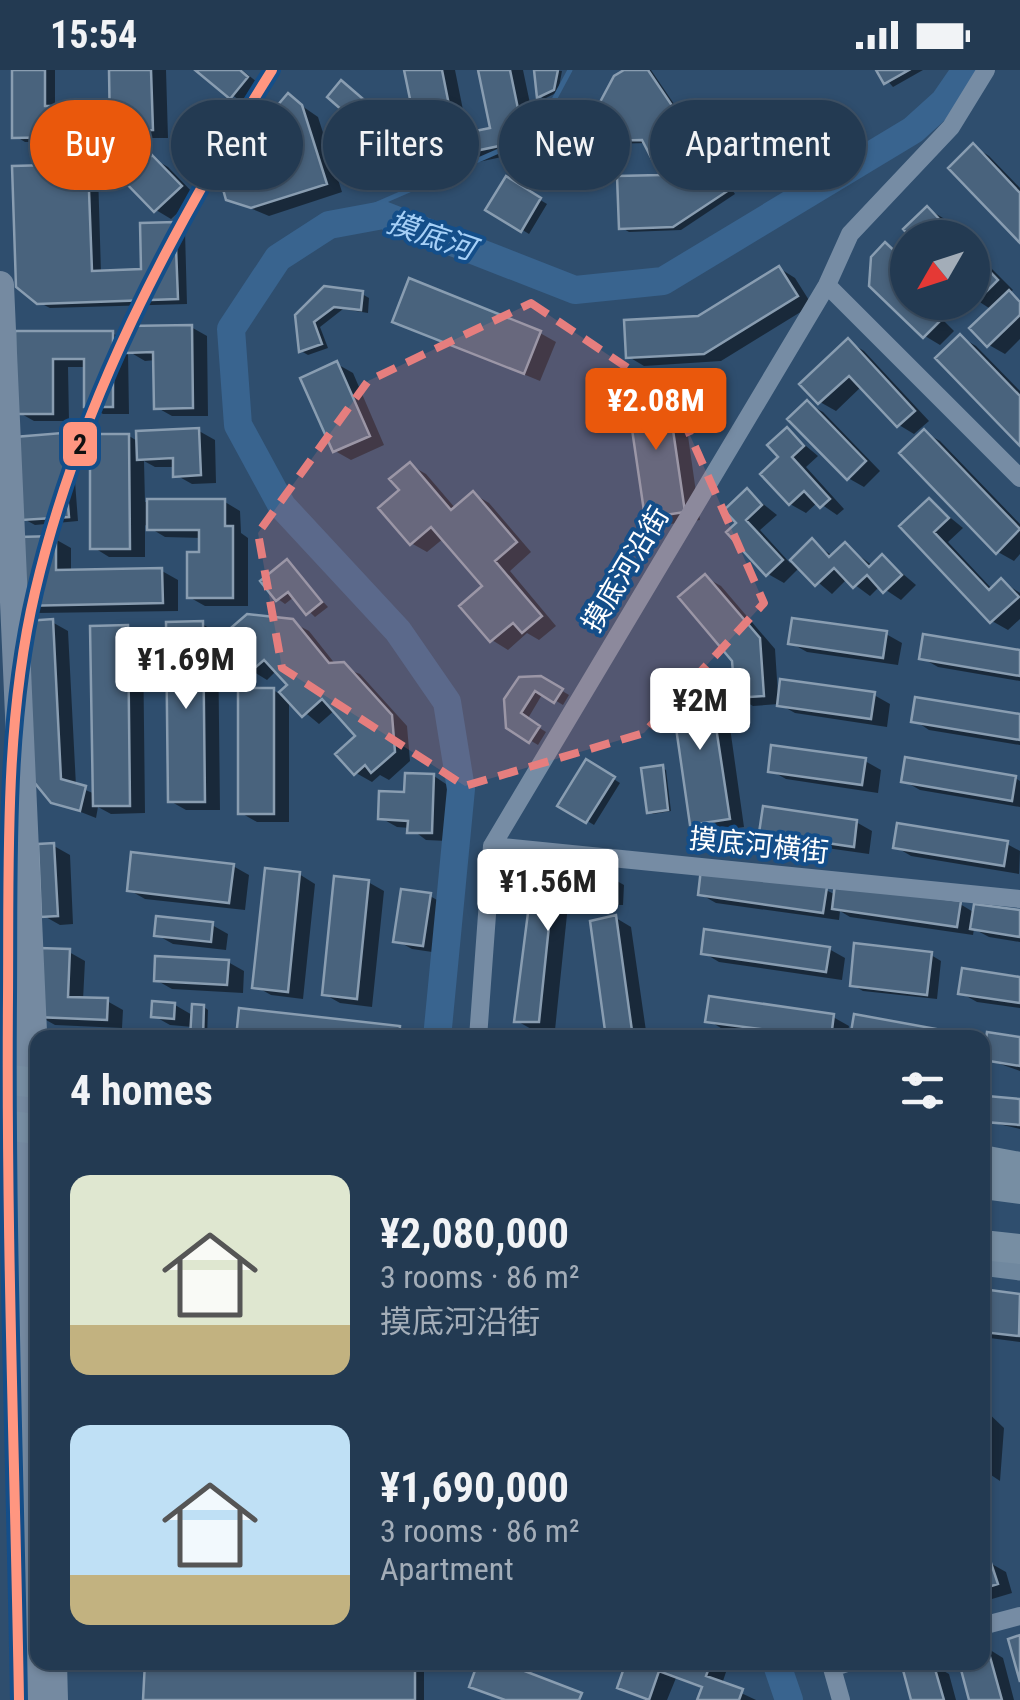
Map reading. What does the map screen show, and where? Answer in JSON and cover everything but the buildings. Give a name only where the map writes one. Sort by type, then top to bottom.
[{"type":"highway","points":[[990,1162],[1019,1169]]},
{"type":"highway","points":[[990,1181],[1019,1169]]},
{"type":"highway","points":[[990,1229],[1020,1232]]},
{"type":"highway","points":[[990,1246],[1020,1250]]},
{"type":"main road","points":[[0,285],[30,1621]]},
{"type":"main road","points":[[0,941],[19,1067]]},
{"type":"main road","points":[[990,1153],[1019,1169]]},
{"type":"main road","points":[[990,1265],[1020,1268]]},
{"type":"main road","points":[[31,1670],[32,1700]]},
{"type":"main road","points":[[53,1670],[54,1700]]},
{"type":"street","name":"摸底河沿街","points":[[479,1030],[492,846],[827,285],[850,234],[950,127],[986,70]]},
{"type":"street","points":[[827,285],[1020,478]]},
{"type":"street","name":"摸底河横街","points":[[492,846],[1020,899]]},
{"type":"street","points":[[990,1624],[1020,1616]]},
{"type":"street","points":[[832,1670],[840,1700]]},
{"type":"highlighted area","points":[[531,303],[674,399],[764,603],[644,733],[465,786],[282,668],[258,533],[368,381]]},
{"type":"waterway","points":[[329,225],[508,147],[548,111],[570,70]]},
{"type":"waterway","name":"摸底河","points":[[438,1030],[461,789],[447,702],[398,631],[282,506],[238,425],[231,329],[278,258],[329,225],[383,215],[575,290],[663,281],[913,130],[944,102],[966,70]]},
{"type":"waterway","name":"摸底河","points":[[779,1670],[789,1700]]},
{"type":"transit line","name":"2","points":[[19,1700],[8,1173],[8,895],[13,743],[25,642],[54,522],[102,387],[198,193],[272,70]]}]
